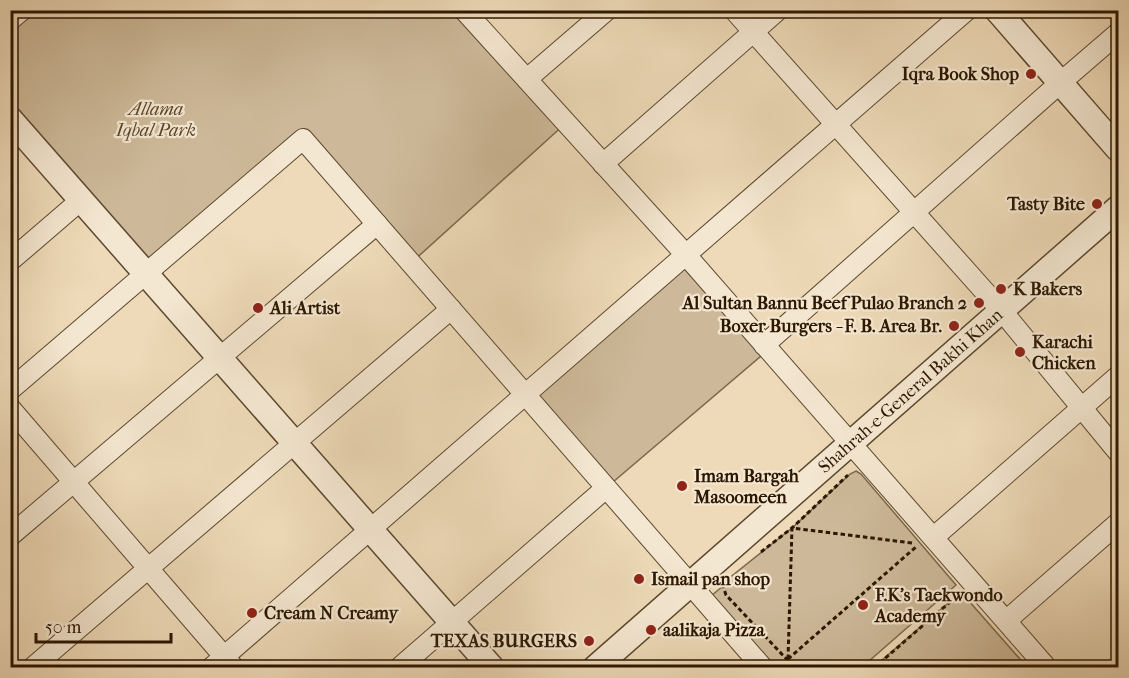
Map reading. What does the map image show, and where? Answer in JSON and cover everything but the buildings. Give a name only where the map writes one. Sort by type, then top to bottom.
[{"type":"street","points":[[10,20],[22,10]]},
{"type":"street","points":[[464,10],[686,255],[1047,668]]},
{"type":"street","points":[[527,79],[607,10]]},
{"type":"street","points":[[734,10],[1002,311],[1119,452]]},
{"type":"street","points":[[603,164],[778,10]]},
{"type":"street","points":[[10,408],[148,568],[223,664],[370,529],[967,10]]},
{"type":"street","points":[[997,10],[1119,149]]},
{"type":"street","points":[[764,345],[1119,33]]},
{"type":"street","points":[[10,119],[492,668]]},
{"type":"street","points":[[10,390],[303,139],[763,668]]},
{"type":"street","points":[[10,261],[81,200]]},
{"type":"street","name":"Shahrah-e-General Bakhi Khan","points":[[595,668],[1119,208]]},
{"type":"street","points":[[10,536],[377,224]]},
{"type":"street","points":[[32,668],[451,309]]},
{"type":"street","points":[[934,537],[1119,376]]},
{"type":"street","points":[[399,668],[606,488]]},
{"type":"street","points":[[1007,620],[1119,523]]},
{"type":"path","points":[[755,557],[792,528],[850,474]]},
{"type":"path","points":[[788,659],[920,543],[792,528]]},
{"type":"path","points":[[788,659],[792,528]]},
{"type":"path","points":[[728,579],[723,586],[726,595],[795,668]]},
{"type":"path","points":[[874,668],[961,592]]},
{"type":"green space","name":"Allama Iqbal Park","points":[[22,10],[464,11],[566,123],[411,263],[303,139],[146,273],[11,119],[10,20]]},
{"type":"green space","points":[[686,255],[768,350],[606,488],[525,394]]},
{"type":"green space","points":[[856,471],[956,585],[861,668],[775,667],[711,596]]},
{"type":"green space","points":[[961,592],[1027,667],[874,667]]},
{"type":"place","name":"Iqra Book Shop","points":[[1031,74]]},
{"type":"place","name":"Tasty Bite","points":[[1097,204]]},
{"type":"place","name":"K Bakers","points":[[1001,289]]},
{"type":"place","name":"Al Sultan Bannu Beef Pulao Branch 2","points":[[979,303]]},
{"type":"place","name":"Ali Artist","points":[[258,308]]},
{"type":"place","name":"Boxer Burgers - F. B. Area Br.","points":[[954,326]]},
{"type":"place","name":"Karachi Chicken","points":[[1020,352]]},
{"type":"place","name":"Imam Bargah Masoomeen","points":[[682,486]]},
{"type":"place","name":"Ismail pan shop","points":[[639,579]]},
{"type":"place","name":"F.K's Taekwondo Academy","points":[[863,605]]},
{"type":"place","name":"Cream N Creamy","points":[[252,613]]},
{"type":"place","name":"aalikaja Pizza","points":[[651,630]]},
{"type":"place","name":"TEXAS BURGERS","points":[[589,641]]}]
